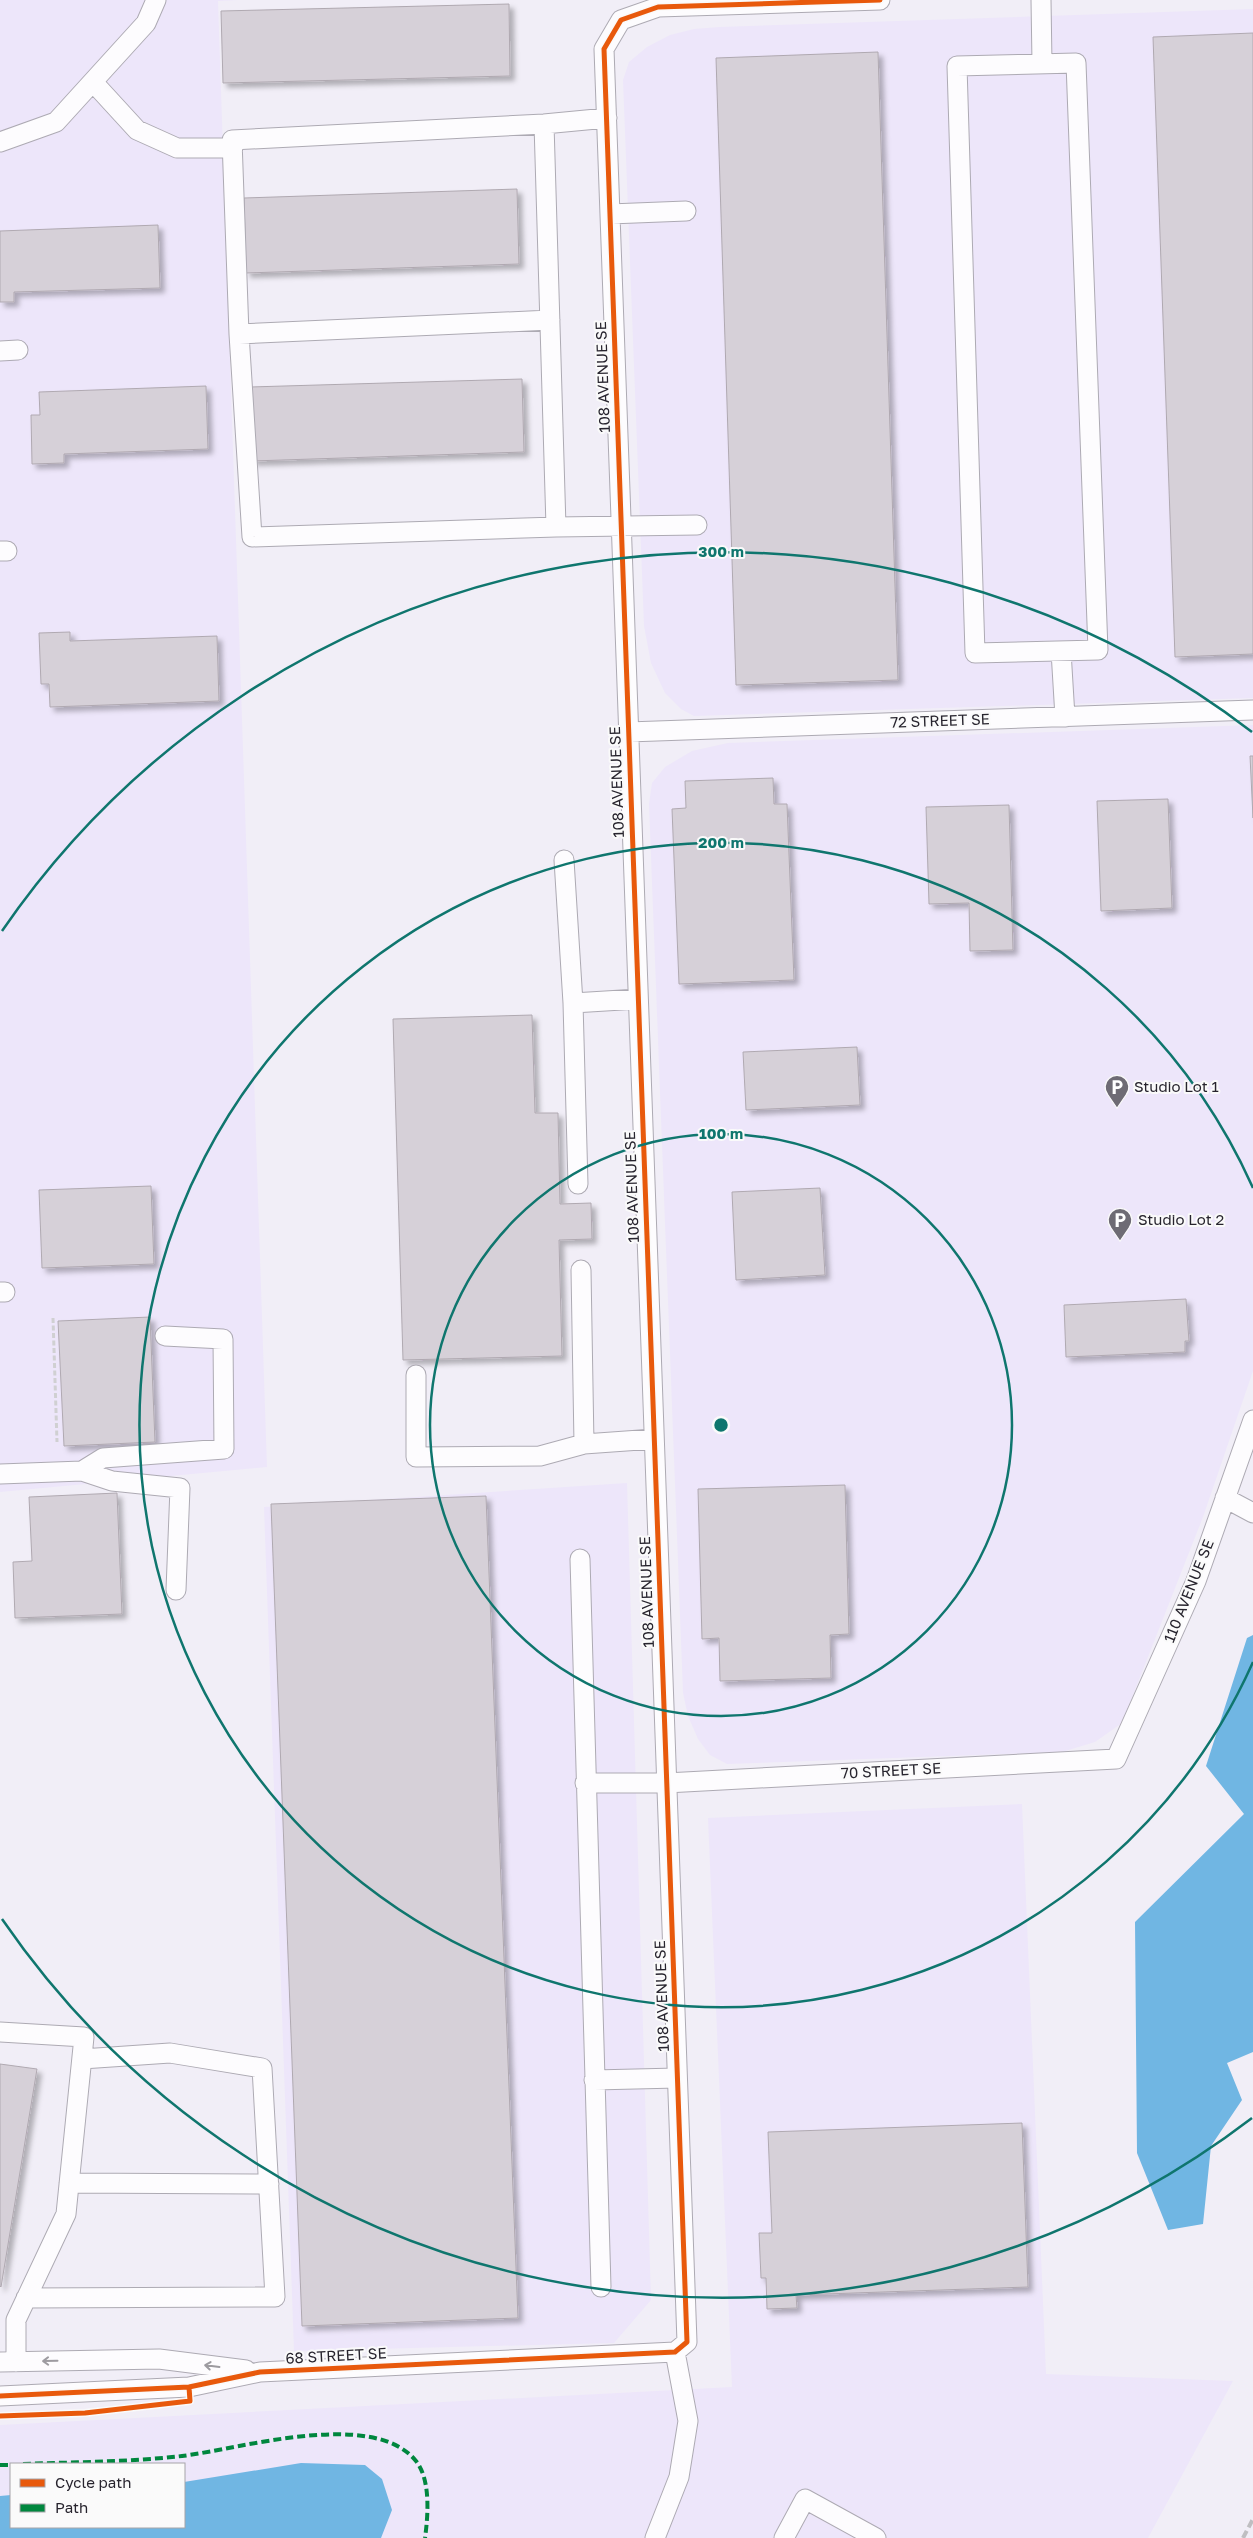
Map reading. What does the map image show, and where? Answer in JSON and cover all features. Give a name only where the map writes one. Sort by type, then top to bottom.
[{"type":"street","points":[[0,142],[56,122],[146,23],[156,0]]},
{"type":"street","name":"108 AVENUE SE","points":[[676,2352],[687,2342],[604,49],[621,20],[658,7],[880,0]]},
{"type":"street","points":[[1042,0],[1042,63]]},
{"type":"street","points":[[1076,63],[1098,650],[1061,651],[975,653],[957,66],[1076,63]]},
{"type":"street","points":[[93,82],[137,130],[177,148],[233,148]]},
{"type":"street","points":[[607,118],[544,124],[232,140],[239,334],[252,537],[556,527],[697,525]]},
{"type":"street","points":[[544,124],[556,527]]},
{"type":"street","points":[[610,214],[686,211]]},
{"type":"street","points":[[239,334],[550,320]]},
{"type":"street","points":[[1061,651],[1065,717]]},
{"type":"street","name":"72 STREET SE","points":[[628,732],[1253,710]]},
{"type":"street","points":[[564,860],[573,1002],[578,1184]]},
{"type":"street","points":[[573,1002],[638,1000]]},
{"type":"street","points":[[581,1270],[584,1444]]},
{"type":"street","points":[[82,1471],[103,1458],[224,1449],[223,1339],[165,1336]]},
{"type":"street","points":[[416,1375],[416,1457],[540,1456],[584,1444],[654,1439]]},
{"type":"street","name":"110 AVENUE SE","points":[[1116,1759],[1196,1581],[1253,1420]]},
{"type":"street","points":[[0,1474],[82,1471],[112,1482],[180,1488],[176,1590]]},
{"type":"street","points":[[1226,1498],[1253,1513]]},
{"type":"street","points":[[580,1559],[601,2287]]},
{"type":"street","name":"70 STREET SE","points":[[585,1783],[666,1783],[1116,1759]]},
{"type":"street","points":[[0,2032],[84,2037],[66,2214],[16,2320],[8,2362]]},
{"type":"street","points":[[26,2298],[275,2297],[262,2068],[170,2053],[82,2059]]},
{"type":"street","points":[[594,2080],[677,2078]]},
{"type":"street","points":[[69,2183],[269,2184]]},
{"type":"street","points":[[655,2538],[679,2477],[688,2421],[676,2352]]},
{"type":"street","name":"68 STREET SE","points":[[0,2396],[189,2387],[260,2372],[676,2352]]},
{"type":"street","name":"68 STREET SE","points":[[8,2362],[159,2359],[260,2372]]},
{"type":"street","points":[[784,2538],[805,2499],[876,2538]]},
{"type":"path","points":[[53,1318],[57,1442]]},
{"type":"shaded area","points":[[0,0],[238,0],[218,1],[267,1467],[0,1492]]},
{"type":"shaded area","points":[[1253,9],[1253,698],[694,716],[681,709],[665,693],[651,663],[644,626],[623,80],[629,62],[647,47],[670,35],[694,29]]},
{"type":"shaded area","points":[[1253,725],[1253,1371],[1203,1517],[1122,1723],[1095,1742],[1062,1752],[727,1764],[710,1755],[698,1739],[688,1716],[683,1693],[649,804],[652,783],[665,767],[692,751],[728,743]]},
{"type":"shaded area","points":[[627,1483],[651,2300],[614,2343],[294,2351],[264,1507]]},
{"type":"shaded area","points":[[1022,1804],[1046,2374],[1233,2381],[1148,2538],[0,2538],[0,2425],[732,2387],[708,1818]]},
{"type":"water","points":[[1253,1635],[1253,2052],[1227,2063],[1242,2100],[1211,2146],[1203,2224],[1168,2230],[1137,2153],[1135,1922],[1244,1814],[1206,1766],[1247,1638]]},
{"type":"water","points":[[301,2463],[365,2465],[382,2479],[392,2510],[381,2538],[0,2538],[0,2496],[10,2495],[10,2528],[185,2528],[185,2482]]},
{"type":"building","points":[[509,4],[510,76],[223,83],[221,11]]},
{"type":"building","points":[[1253,33],[1253,654],[1175,657],[1153,37]]},
{"type":"building","points":[[878,52],[898,680],[736,685],[716,58]]},
{"type":"building","points":[[517,189],[519,264],[246,273],[244,198]]},
{"type":"building","points":[[158,225],[160,288],[14,292],[14,302],[0,302],[0,231]]},
{"type":"building","points":[[522,379],[524,452],[252,461],[250,387]]},
{"type":"building","points":[[206,386],[208,449],[64,454],[64,463],[32,464],[31,415],[40,415],[39,392]]},
{"type":"building","points":[[70,632],[70,641],[217,636],[219,701],[50,707],[49,684],[41,684],[39,633]]},
{"type":"building","points":[[1250,756],[1253,756],[1253,818]]},
{"type":"building","points":[[773,778],[774,804],[787,804],[794,980],[679,984],[672,809],[686,808],[685,781]]},
{"type":"building","points":[[1168,799],[1172,908],[1101,911],[1097,801]]},
{"type":"building","points":[[1009,805],[1013,950],[970,951],[969,903],[929,904],[926,807]]},
{"type":"building","points":[[532,1015],[535,1113],[558,1113],[560,1204],[591,1203],[592,1239],[559,1240],[562,1356],[403,1360],[393,1019]]},
{"type":"building","points":[[857,1047],[860,1105],[746,1110],[743,1052]]},
{"type":"building","points":[[151,1186],[154,1264],[42,1268],[39,1190]]},
{"type":"building","points":[[820,1188],[825,1275],[736,1280],[732,1192]]},
{"type":"building","points":[[1186,1299],[1189,1341],[1185,1341],[1185,1352],[1066,1357],[1064,1305]]},
{"type":"building","points":[[150,1317],[155,1442],[64,1446],[58,1321]]},
{"type":"building","points":[[845,1485],[849,1634],[830,1635],[831,1678],[720,1681],[719,1638],[702,1639],[698,1489]]},
{"type":"building","points":[[117,1493],[122,1614],[15,1618],[13,1562],[32,1561],[29,1497]]},
{"type":"building","points":[[486,1496],[518,2318],[302,2326],[271,1504]]},
{"type":"building","points":[[0,2064],[37,2069],[1,2287],[0,2286]]},
{"type":"building","points":[[1022,2123],[1028,2287],[796,2295],[797,2308],[767,2309],[766,2278],[761,2278],[759,2233],[772,2233],[768,2132]]},
{"type":"railway","points":[[1243,2538],[1253,2519]]},
{"type":"marked path","points":[[56,2463],[123,2461],[182,2456],[305,2436],[338,2434],[369,2437],[396,2445],[416,2461],[421,2469],[427,2498],[425,2538]]},
{"type":"marked path","points":[[0,2465],[10,2465]]},
{"type":"cycle path","points":[[0,2396],[189,2387],[260,2372],[675,2352],[687,2342],[604,49],[621,20],[658,7],[880,0]]},
{"type":"cycle path","points":[[0,2416],[85,2413],[190,2401],[189,2387]]},
{"type":"place","name":"Studio Lot 1","points":[[1117,1108]]},
{"type":"place","name":"Studio Lot 2","points":[[1120,1241]]}]
